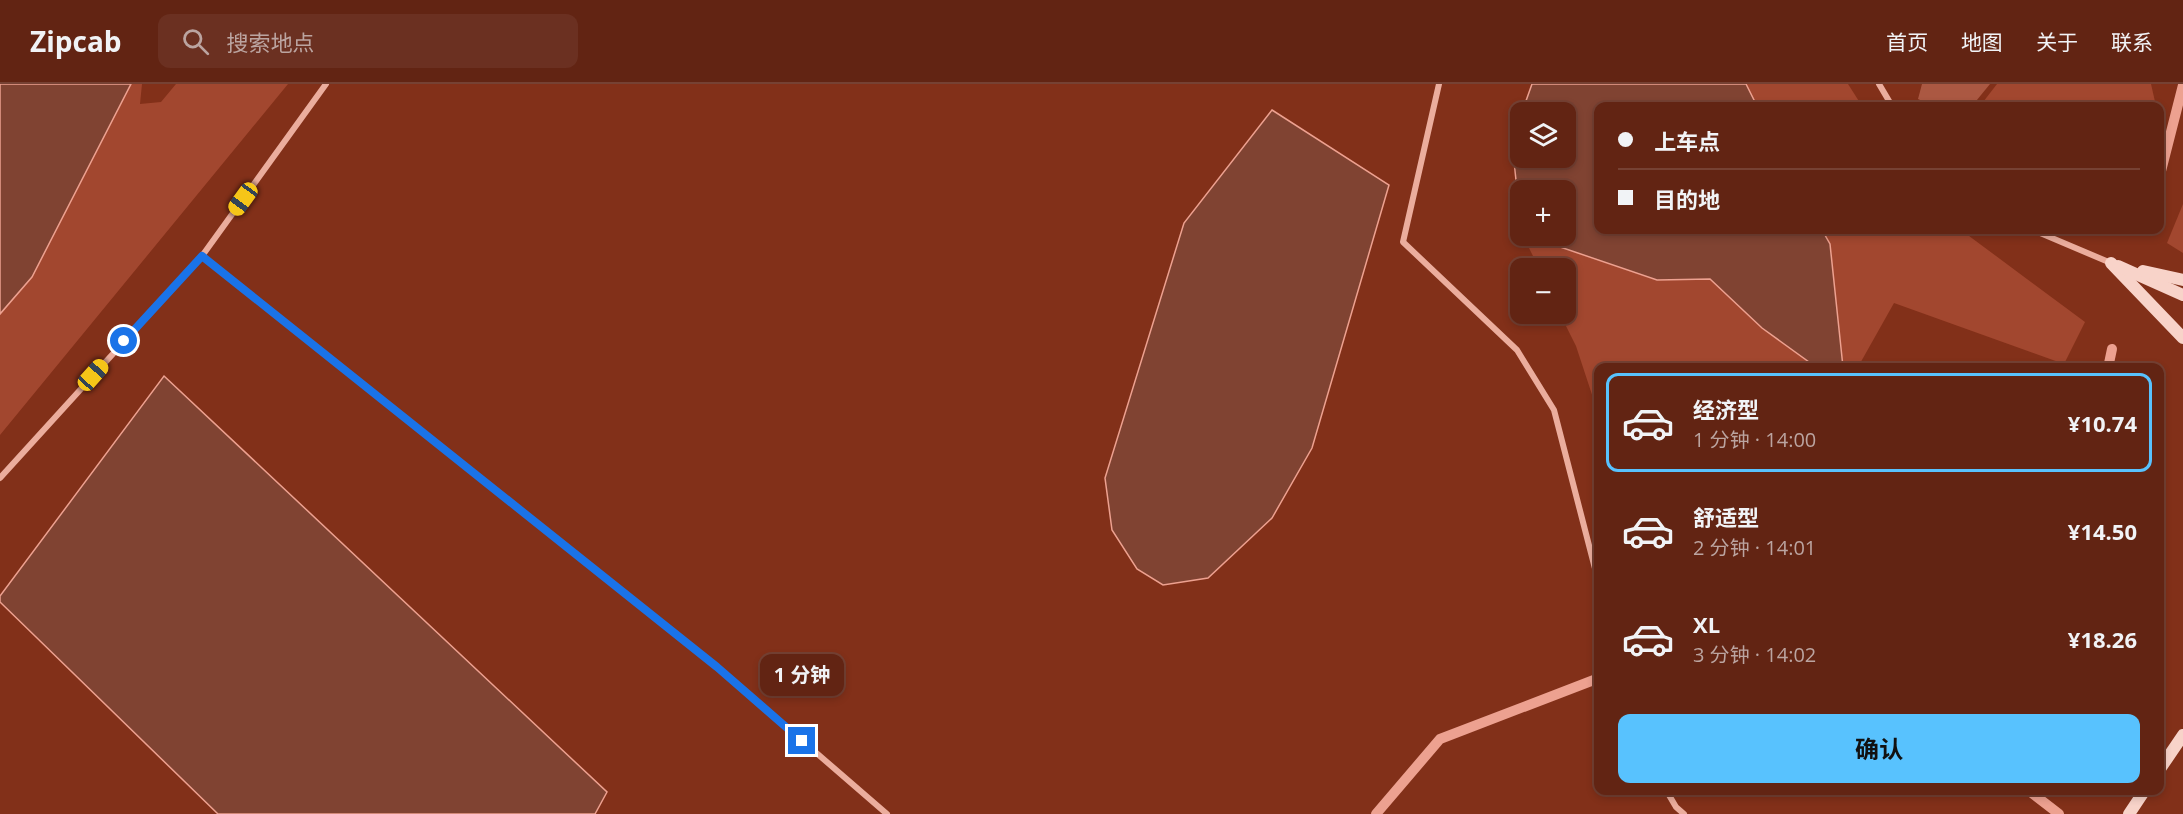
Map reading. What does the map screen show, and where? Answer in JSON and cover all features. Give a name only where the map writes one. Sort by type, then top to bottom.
[{"type":"street","points":[[0,478],[202,256],[326,84]]},
{"type":"street","points":[[1439,84],[1403,242],[1517,350],[1554,410],[1594,565]]},
{"type":"street","points":[[1879,84],[1890,102]]},
{"type":"street","points":[[2042,234],[2183,295]]},
{"type":"street","points":[[202,256],[717,667],[887,814]]},
{"type":"street","points":[[2111,263],[2183,280]]},
{"type":"street","points":[[2111,263],[2183,338]]},
{"type":"street","points":[[2164,763],[2183,735]]},
{"type":"street","points":[[1669,795],[1676,807],[1684,814]]},
{"type":"street","points":[[2129,814],[2142,795]]},
{"type":"shaded area","points":[[0,84],[142,84],[140,104],[161,102],[176,84],[288,84],[0,435]]},
{"type":"shaded area","points":[[0,84],[131,84],[32,277],[0,314]]},
{"type":"shaded area","points":[[1532,84],[1746,84],[1755,102],[1594,102],[1594,234],[1824,234],[1830,244],[1843,363],[1810,363],[1762,328],[1710,279],[1657,280],[1557,246],[1576,246],[1576,180],[1516,180],[1515,168],[1576,168],[1576,102],[1526,102]]},
{"type":"shaded area","points":[[1746,84],[1848,84],[1859,102],[1755,102]]},
{"type":"shaded area","points":[[1997,84],[2151,84],[2155,102],[1983,102]]},
{"type":"shaded area","points":[[1272,110],[1389,185],[1312,448],[1272,518],[1208,578],[1163,585],[1137,569],[1112,530],[1105,478],[1184,223]]},
{"type":"shaded area","points":[[2183,204],[2183,253],[2167,243]]},
{"type":"shaded area","points":[[1824,234],[1966,234],[2085,322],[2064,363],[2061,363],[1894,303],[1860,363],[1843,363],[1830,244]]},
{"type":"shaded area","points":[[1528,246],[1557,246],[1656,280],[1710,279],[1762,328],[1810,363],[1594,363],[1594,401],[1576,346],[1565,324],[1576,324],[1576,258],[1534,258]]},
{"type":"shaded area","points":[[164,376],[607,792],[595,814],[218,814],[0,602],[0,596]]},
{"type":"building","points":[[1922,84],[1990,84],[1975,102],[1924,102],[1918,99]]},
{"type":"waterway","points":[[2164,159],[2183,85]]},
{"type":"waterway","points":[[2109,363],[2112,349]]},
{"type":"waterway","points":[[1376,814],[1440,739],[1594,680]]},
{"type":"waterway","points":[[2034,795],[2059,814]]},
{"type":"route","points":[[124,341],[202,256],[717,667],[802,741]]}]
